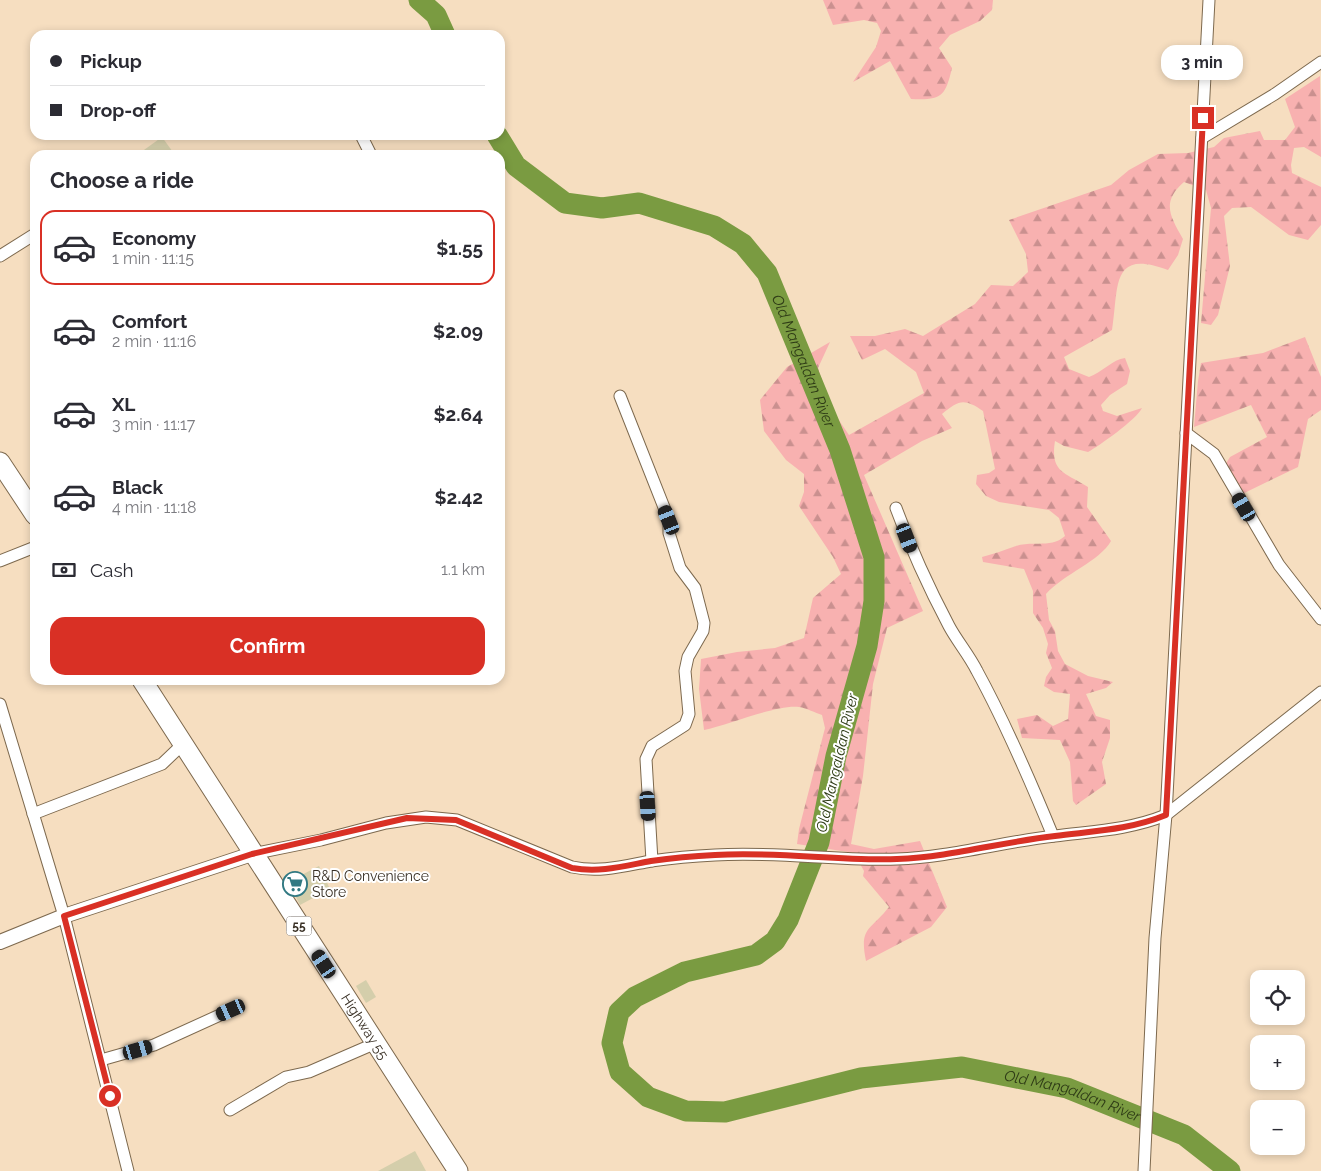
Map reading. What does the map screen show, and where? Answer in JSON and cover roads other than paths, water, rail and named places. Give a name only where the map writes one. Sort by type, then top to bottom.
[{"type":"highway","points":[[0,462],[30,507]]},
{"type":"highway","name":"Highway 55","points":[[145,685],[252,854],[458,1171]]},
{"type":"street","points":[[1144,1171],[1155,938],[1166,815],[1209,0]]},
{"type":"street","points":[[1202,138],[1275,94],[1321,62]]},
{"type":"street","points":[[0,256],[30,237]]},
{"type":"street","points":[[620,396],[669,520],[669,533],[680,568],[695,588],[704,623],[703,631],[688,657],[685,671],[689,714],[685,724],[652,746],[646,759],[652,861]]},
{"type":"street","points":[[1186,433],[1214,454],[1279,566],[1321,619]]},
{"type":"street","points":[[896,508],[928,584],[950,628],[976,669],[990,696],[1030,779],[1053,836]]},
{"type":"street","points":[[0,561],[30,548]]},
{"type":"street","points":[[0,942],[64,916],[252,854],[321,840],[386,823],[426,818],[456,820],[572,868],[603,871],[652,861],[716,855],[788,854],[856,860],[931,857],[1053,836],[1113,831],[1166,815],[1321,692]]},
{"type":"street","points":[[0,704],[64,916],[128,1171]]},
{"type":"street","points":[[33,814],[162,764],[183,744]]},
{"type":"street","points":[[101,1060],[154,1046],[231,1010]]},
{"type":"street","points":[[230,1110],[286,1077],[310,1072],[376,1043]]},
{"type":"waterway","name":"Old Mangaldan River","points":[[419,0],[436,15],[443,30]]},
{"type":"waterway","name":"Old Mangaldan River","points":[[500,140],[516,166],[565,203],[602,208],[639,203],[714,226],[743,244],[767,273],[840,450],[874,557],[874,601],[867,646],[836,756],[819,842],[788,920],[775,941],[756,955],[685,972],[635,997],[619,1012],[612,1043],[620,1072],[648,1097],[686,1111],[725,1112],[861,1078],[962,1067],[1067,1088],[1184,1135],[1230,1171]]},
{"type":"place","name":"R&D Convenience Store","points":[[295,884]]}]
